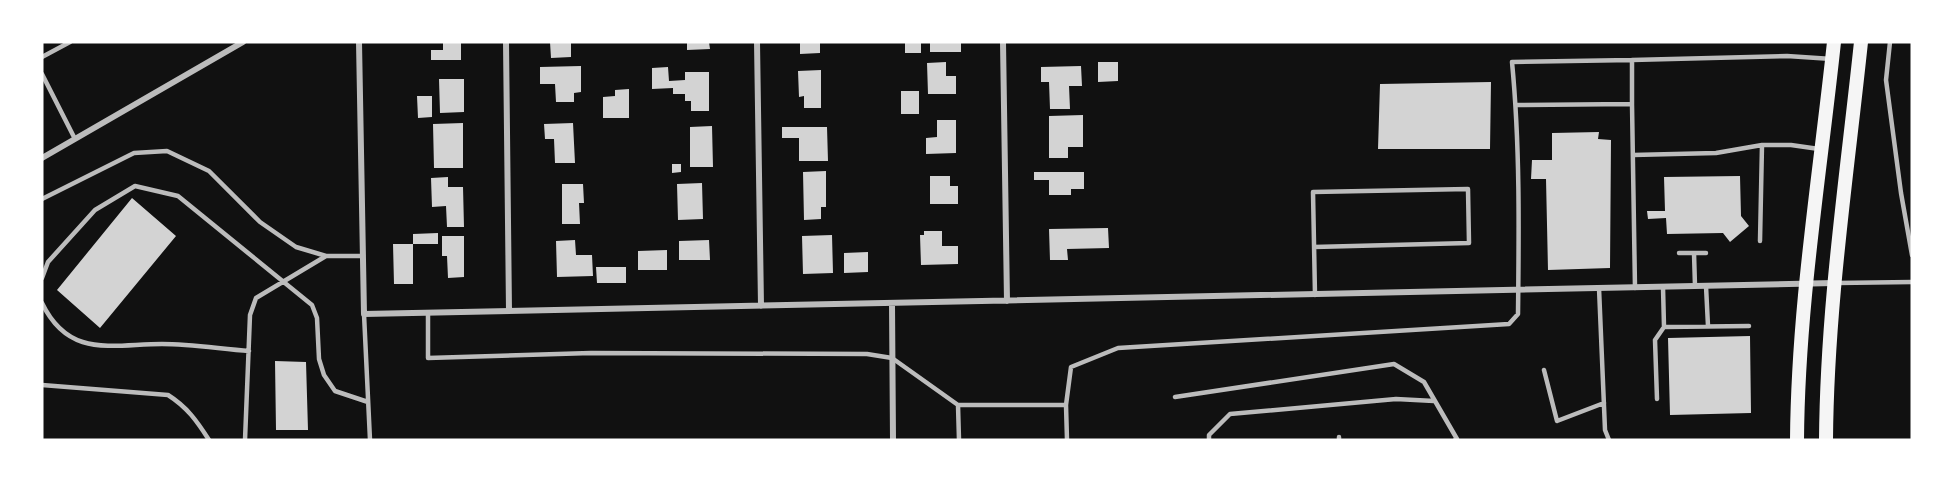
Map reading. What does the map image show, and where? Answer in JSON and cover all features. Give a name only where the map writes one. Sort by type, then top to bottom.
[{"type":"main road","points":[[1797,440],[1798,390],[1806,283],[1834,42]]},
{"type":"main road","points":[[1826,440],[1827,374],[1834,283],[1861,42]]},
{"type":"street","points":[[42,158],[243,42]]},
{"type":"street","points":[[359,42],[364,314],[1834,283]]},
{"type":"street","points":[[506,42],[510,311]]},
{"type":"street","points":[[757,42],[761,306]]},
{"type":"street","points":[[1003,42],[1007,302]]},
{"type":"street","points":[[891,304],[893,440]]},
{"type":"lane","points":[[42,57],[70,42]]},
{"type":"lane","points":[[1890,42],[1886,80],[1912,255]]},
{"type":"lane","points":[[1067,440],[1065,405],[1071,368],[1118,348],[1509,324],[1518,314],[1516,105],[1512,62],[1787,56],[1832,59]]},
{"type":"lane","points":[[1632,60],[1635,288]]},
{"type":"lane","points":[[42,74],[75,139]]},
{"type":"lane","points":[[1516,105],[1632,104]]},
{"type":"lane","points":[[1633,155],[1716,153],[1762,145],[1791,145],[1822,149]]},
{"type":"lane","points":[[1760,241],[1762,145]]},
{"type":"lane","points":[[42,199],[134,153],[167,151],[209,171],[260,222],[296,247],[326,256],[363,256]]},
{"type":"lane","points":[[42,278],[48,262],[95,210],[135,186],[177,196],[312,305],[317,318],[319,360],[324,375],[335,391],[368,402]]},
{"type":"lane","points":[[1314,247],[1469,243],[1468,189],[1313,192],[1314,247],[1315,295]]},
{"type":"lane","points":[[1679,253],[1707,253]]},
{"type":"lane","points":[[1694,253],[1695,286]]},
{"type":"lane","points":[[245,440],[250,315],[256,298],[326,256]]},
{"type":"lane","points":[[1834,283],[1912,282]]},
{"type":"lane","points":[[1707,286],[1708,326]]},
{"type":"lane","points":[[1657,399],[1655,340],[1664,327],[1663,287]]},
{"type":"lane","points":[[1599,288],[1605,430],[1609,440]]},
{"type":"lane","points":[[42,303],[48,315],[59,327],[73,339],[87,344],[126,347],[162,344],[249,351]]},
{"type":"lane","points":[[428,313],[428,358],[591,352],[867,354],[892,358],[958,405],[1065,405]]},
{"type":"lane","points":[[364,314],[370,440]]},
{"type":"lane","points":[[1664,327],[1749,326]]},
{"type":"lane","points":[[1176,397],[1394,364],[1424,382],[1457,439],[1455,440]]},
{"type":"lane","points":[[1544,370],[1557,421],[1604,403]]},
{"type":"lane","points":[[42,386],[168,395],[183,405],[196,419],[209,440]]},
{"type":"lane","points":[[1209,440],[1209,435],[1230,414],[1396,399],[1434,400]]},
{"type":"lane","points":[[958,405],[959,440]]},
{"type":"building","points":[[443,42],[461,42],[461,60],[431,60],[431,50],[443,50]]},
{"type":"building","points":[[550,42],[571,42],[571,57],[551,58]]},
{"type":"building","points":[[687,42],[709,42],[710,49],[687,50]]},
{"type":"building","points":[[800,42],[820,42],[820,53],[800,54]]},
{"type":"building","points":[[905,42],[921,42],[921,53],[905,53]]},
{"type":"building","points":[[930,42],[961,42],[961,52],[930,52]]},
{"type":"building","points":[[946,62],[946,76],[956,76],[956,94],[928,94],[927,63]]},
{"type":"building","points":[[1098,62],[1118,62],[1118,81],[1098,82]]},
{"type":"building","points":[[581,66],[581,92],[574,93],[574,102],[556,102],[555,84],[540,84],[540,67]]},
{"type":"building","points":[[1081,66],[1082,86],[1069,86],[1070,109],[1050,109],[1049,82],[1041,82],[1041,67]]},
{"type":"building","points":[[668,67],[669,81],[685,80],[685,72],[709,72],[709,111],[691,111],[691,101],[685,101],[685,94],[673,94],[673,88],[652,89],[652,68]]},
{"type":"building","points":[[821,70],[821,108],[804,108],[804,96],[799,97],[798,71]]},
{"type":"building","points":[[439,79],[464,79],[464,112],[440,113]]},
{"type":"building","points":[[1491,82],[1490,149],[1378,149],[1380,84]]},
{"type":"building","points":[[629,89],[629,118],[603,118],[603,97],[615,96],[615,90]]},
{"type":"building","points":[[901,91],[919,91],[919,114],[901,114]]},
{"type":"building","points":[[417,96],[432,96],[432,117],[418,118]]},
{"type":"building","points":[[1083,115],[1083,147],[1068,147],[1068,158],[1049,158],[1049,116]]},
{"type":"building","points":[[937,120],[956,120],[956,153],[926,154],[926,138],[937,137]]},
{"type":"building","points":[[463,123],[463,168],[434,168],[433,124]]},
{"type":"building","points":[[573,123],[575,163],[555,163],[554,139],[545,139],[544,124]]},
{"type":"building","points":[[712,126],[713,167],[690,167],[690,127]]},
{"type":"building","points":[[782,127],[827,127],[828,161],[799,161],[799,138],[782,138]]},
{"type":"building","points":[[1599,132],[1598,139],[1611,140],[1610,268],[1548,270],[1546,179],[1531,179],[1532,160],[1552,160],[1552,133]]},
{"type":"building","points":[[672,164],[681,164],[681,172],[672,173]]},
{"type":"building","points":[[826,171],[826,207],[821,207],[821,219],[804,220],[803,172]]},
{"type":"building","points":[[1034,172],[1084,172],[1084,189],[1071,189],[1071,195],[1049,195],[1049,180],[1034,180]]},
{"type":"building","points":[[930,176],[950,176],[950,186],[958,186],[958,204],[930,204]]},
{"type":"building","points":[[1740,176],[1741,216],[1749,226],[1730,242],[1723,233],[1667,234],[1666,218],[1648,219],[1647,211],[1665,211],[1664,177]]},
{"type":"building","points":[[448,177],[448,187],[463,187],[464,227],[447,227],[446,206],[432,207],[431,178]]},
{"type":"building","points":[[702,183],[703,219],[678,220],[677,184]]},
{"type":"building","points":[[562,184],[583,184],[584,203],[579,203],[580,224],[562,224]]},
{"type":"building","points":[[132,198],[176,236],[100,328],[57,290]]},
{"type":"building","points":[[1108,228],[1109,248],[1067,249],[1068,260],[1050,260],[1049,229]]},
{"type":"building","points":[[924,231],[942,231],[942,246],[958,246],[958,264],[921,265],[920,235],[924,235]]},
{"type":"building","points":[[438,233],[438,244],[413,244],[413,234]]},
{"type":"building","points":[[832,235],[833,273],[803,274],[802,236]]},
{"type":"building","points":[[442,236],[464,236],[464,277],[448,278],[447,256],[442,256]]},
{"type":"building","points":[[575,240],[576,255],[592,255],[593,276],[557,277],[556,241]]},
{"type":"building","points":[[709,240],[710,260],[679,260],[679,241]]},
{"type":"building","points":[[393,244],[413,244],[413,284],[394,284]]},
{"type":"building","points":[[667,250],[667,270],[638,270],[638,251]]},
{"type":"building","points":[[868,252],[868,272],[844,273],[844,253]]},
{"type":"building","points":[[596,267],[626,267],[626,283],[597,283]]},
{"type":"building","points":[[1750,336],[1751,413],[1670,415],[1668,338]]},
{"type":"building","points":[[275,361],[306,362],[308,430],[276,430]]}]
